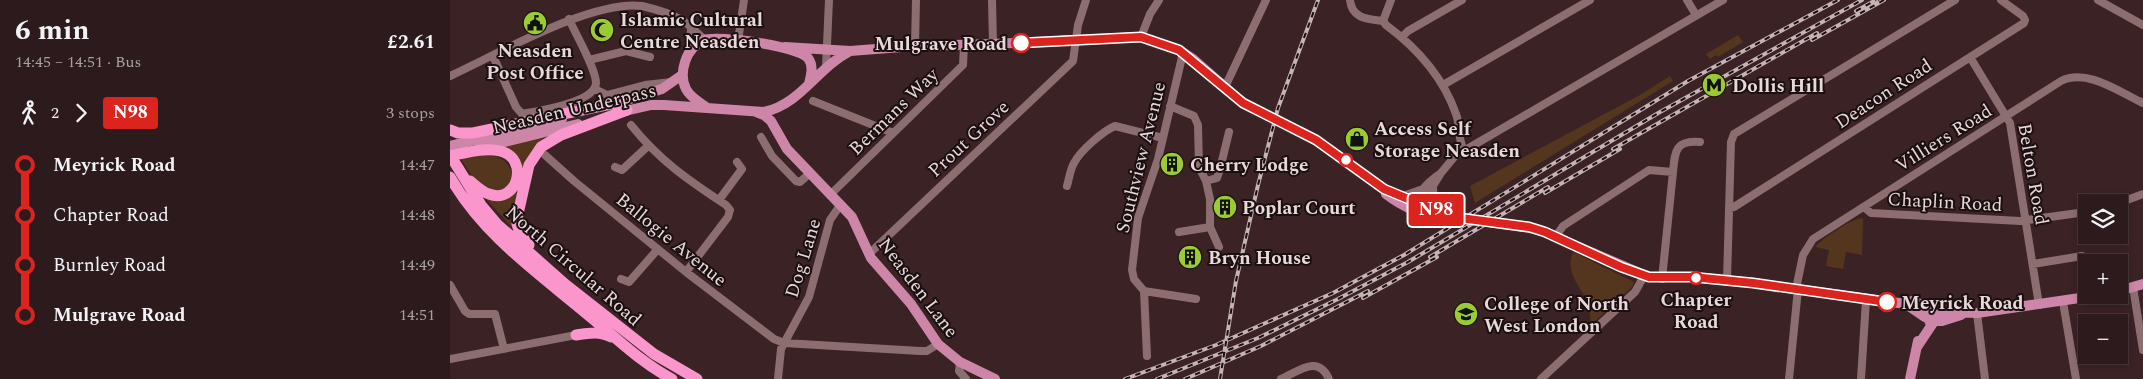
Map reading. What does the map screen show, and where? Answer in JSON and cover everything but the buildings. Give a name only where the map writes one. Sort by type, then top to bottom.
[{"type":"highway","points":[[450,130],[458,133],[473,133],[626,106]]},
{"type":"highway","points":[[565,284],[527,243],[517,224],[529,165],[541,147],[549,140],[626,106]]},
{"type":"highway","points":[[486,150],[502,151],[508,154],[516,163],[517,182],[510,190],[499,196],[493,196],[480,190],[452,162],[486,150]]},
{"type":"highway","name":"North Circular Road","points":[[452,162],[482,222],[510,251],[617,340],[649,365],[672,379]]},
{"type":"highway","name":"North Circular Road","points":[[452,162],[497,224],[565,284],[654,354],[697,379]]},
{"type":"highway","points":[[450,186],[482,222]]},
{"type":"highway","points":[[576,335],[586,326],[588,314]]},
{"type":"highway","points":[[576,335],[592,332],[604,334],[617,340]]},
{"type":"main road","points":[[785,47],[828,48],[850,51],[915,46],[1141,37],[1183,53],[1243,103],[1316,140],[1384,189],[1403,196],[1438,218],[1446,215],[1537,229],[1644,276],[1662,279],[1692,277],[1727,280],[1866,300],[1906,304],[1912,301],[1926,306],[1931,311],[1934,320]]},
{"type":"main road","points":[[707,107],[688,94],[682,75],[690,50],[705,40],[738,41],[798,50],[808,58],[812,68],[809,84]]},
{"type":"main road","points":[[775,130],[779,112],[835,59],[850,51]]},
{"type":"main road","name":"Neasden Underpass","points":[[452,162],[626,106],[682,75]]},
{"type":"main road","name":"Neasden Underpass","points":[[450,146],[626,106],[707,107],[755,111],[778,109],[792,101]]},
{"type":"main road","name":"Neasden Lane","points":[[755,111],[764,115],[786,149],[841,204],[856,222],[869,254],[911,304],[938,344],[960,362],[995,379]]},
{"type":"main road","points":[[1384,189],[1387,194],[1398,202],[1419,206]]},
{"type":"main road","points":[[2128,288],[2143,284]]},
{"type":"main road","points":[[1910,379],[1917,347],[1940,314],[1947,312],[1976,313],[2078,299]]},
{"type":"street","points":[[738,41],[744,0]]},
{"type":"street","points":[[826,67],[829,0]]},
{"type":"street","points":[[915,46],[916,0]]},
{"type":"street","points":[[992,0],[993,44]]},
{"type":"street","name":"Prout Grove","points":[[869,254],[1073,61],[1078,25],[1086,0]]},
{"type":"street","points":[[1141,37],[1150,14],[1159,0]]},
{"type":"street","points":[[1225,87],[1266,0]]},
{"type":"street","points":[[1350,0],[1351,8],[1360,17],[1383,21],[1423,58],[1443,85],[1458,117],[1459,141],[1464,151]]},
{"type":"street","points":[[1383,21],[1391,0]]},
{"type":"street","points":[[1402,37],[1408,31],[1462,0]]},
{"type":"street","points":[[1443,85],[1590,0]]},
{"type":"street","points":[[1687,0],[1696,15]]},
{"type":"street","points":[[1419,206],[1455,156],[1724,0]]},
{"type":"street","points":[[1727,280],[1731,142],[1734,134],[1955,0]]},
{"type":"street","name":"Deacon Road","points":[[1729,208],[1734,207],[2024,23],[2023,16],[2001,0]]},
{"type":"street","points":[[2098,0],[2143,25]]},
{"type":"street","points":[[450,76],[569,19],[603,9],[646,3],[681,19],[705,40]]},
{"type":"street","points":[[493,56],[516,107],[522,114],[577,102],[595,88],[596,81],[569,19]]},
{"type":"street","points":[[690,50],[691,29]]},
{"type":"street","name":"Bermans Way","points":[[831,194],[963,65],[964,45]]},
{"type":"street","points":[[588,60],[626,51],[650,57]]},
{"type":"street","name":"Southview Avenue","points":[[1147,356],[1144,291],[1134,279],[1132,270],[1138,218],[1158,159],[1183,53]]},
{"type":"street","name":"Belton Road","points":[[1970,57],[2007,116],[2039,305]]},
{"type":"street","name":"Villiers Road","points":[[1789,379],[1797,289],[1803,255],[1813,239],[2061,81],[2083,76],[2143,103]]},
{"type":"street","points":[[595,88],[607,95],[645,85],[672,82]]},
{"type":"street","points":[[813,101],[894,133]]},
{"type":"street","points":[[1170,106],[1194,116],[1198,125],[1199,167],[1206,181],[1210,199],[1210,227],[1219,247]]},
{"type":"street","points":[[631,125],[648,146],[692,184],[719,200],[730,210],[728,217],[686,272]]},
{"type":"street","points":[[1067,186],[1073,164],[1078,156],[1108,129],[1115,126],[1163,138]]},
{"type":"street","points":[[1206,181],[1216,178],[1220,170],[1229,132]]},
{"type":"street","points":[[761,137],[772,156],[796,181],[800,182],[810,173]]},
{"type":"street","points":[[1662,279],[1675,157],[1682,143],[1700,142]]},
{"type":"street","points":[[615,167],[622,170],[648,146]]},
{"type":"street","name":"Ballogie Avenue","points":[[545,154],[574,182],[686,272],[749,321],[774,339],[784,343]]},
{"type":"street","points":[[719,200],[742,169],[737,162]]},
{"type":"street","points":[[1556,236],[1563,226],[1649,170],[1673,172]]},
{"type":"street","points":[[1403,196],[1423,189],[1441,173]]},
{"type":"street","points":[[1433,187],[1434,205],[1446,215]]},
{"type":"street","points":[[1419,206],[1423,189]]},
{"type":"street","points":[[2128,200],[2143,194]]},
{"type":"street","name":"Dog Lane","points":[[778,379],[780,355],[784,343],[809,297],[830,220],[841,204]]},
{"type":"street","name":"Chaplin Road","points":[[1864,207],[1871,213],[2026,220],[2078,213]]},
{"type":"street","points":[[1179,232],[1210,227]]},
{"type":"street","points":[[621,279],[630,282],[658,249]]},
{"type":"street","points":[[2033,264],[2078,257]]},
{"type":"street","points":[[1541,379],[1635,292],[1644,276]]},
{"type":"street","points":[[450,285],[465,311],[469,314],[495,314],[504,350]]},
{"type":"street","points":[[2133,287],[2143,350]]},
{"type":"street","points":[[1144,291],[1196,299]]},
{"type":"street","points":[[1861,379],[1866,300]]},
{"type":"street","points":[[2063,302],[2076,379]]},
{"type":"street","points":[[1976,313],[1985,379]]},
{"type":"street","points":[[450,359],[576,335]]},
{"type":"street","points":[[784,343],[920,351],[927,351],[938,344]]},
{"type":"street","points":[[960,362],[959,371],[966,379]]},
{"type":"street","points":[[1281,379],[1312,365],[1324,369],[1329,379]]},
{"type":"shaded area","points":[[1738,35],[1743,42],[1718,57],[1716,55],[1710,59],[1706,54]]},
{"type":"shaded area","points":[[1670,76],[1673,81],[1475,203],[1470,186],[1640,95]]},
{"type":"shaded area","points":[[544,137],[540,141],[516,232],[486,199],[521,181],[501,147]]},
{"type":"shaded area","points":[[483,154],[498,157],[506,162],[513,177],[508,187],[495,193],[474,179],[461,159]]},
{"type":"shaded area","points":[[1863,218],[1862,255],[1846,252],[1843,269],[1826,266],[1829,250],[1815,247],[1844,225]]},
{"type":"shaded area","points":[[1573,252],[1634,282],[1632,287],[1591,325],[1588,304],[1572,273],[1571,260]]},
{"type":"railway","points":[[1220,379],[1236,281],[1258,185],[1278,108],[1318,0]]},
{"type":"railway","points":[[1125,379],[1216,345],[1333,293],[1404,255],[1688,81],[1838,0]]},
{"type":"railway","points":[[1157,379],[1258,338],[1408,262],[1660,112],[1862,0]]},
{"type":"railway","points":[[1856,11],[1876,0]]},
{"type":"railway","points":[[1812,40],[1884,0]]},
{"type":"railway","points":[[1613,149],[1817,33]]},
{"type":"railway","points":[[1545,193],[1620,149]]},
{"type":"railway","points":[[1430,257],[1548,187]]},
{"type":"railway","points":[[1363,298],[1437,257]]},
{"type":"railway","points":[[1185,379],[1261,346],[1368,291]]},
{"type":"bus line","name":"N98","points":[[1021,43],[1141,37],[1179,50],[1243,103],[1316,140],[1384,189],[1454,219],[1529,227],[1545,232],[1644,276],[1662,279],[1692,277],[1753,283],[1887,302]]},
{"type":"place","name":"Neasden Post Office","points":[[535,23]]},
{"type":"place","name":"Islamic Cultural Centre Neasden","points":[[602,30]]},
{"type":"place","name":"Mulgrave Road","points":[[1021,43]]},
{"type":"place","name":"Dollis Hill","points":[[1714,85]]},
{"type":"place","name":"Access Self Storage Neasden","points":[[1357,139]]},
{"type":"place","name":"Cherry Lodge","points":[[1172,164]]},
{"type":"place","name":"Poplar Court","points":[[1225,207]]},
{"type":"place","name":"Bryn House","points":[[1190,257]]},
{"type":"place","name":"Chapter Road","points":[[1696,278]]},
{"type":"place","name":"Meyrick Road","points":[[1887,302]]},
{"type":"place","name":"College of North West London","points":[[1466,314]]}]
